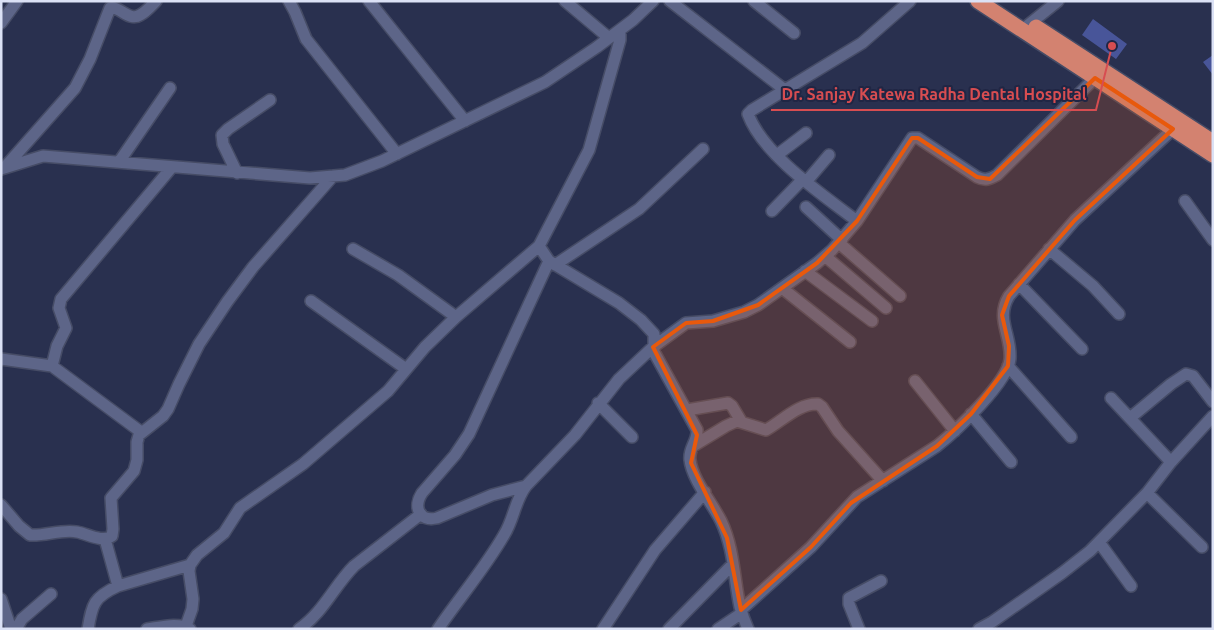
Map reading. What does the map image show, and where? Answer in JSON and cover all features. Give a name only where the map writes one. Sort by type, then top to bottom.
[{"type":"highway","points":[[978,1],[1026,26],[1213,142]]},
{"type":"highway","points":[[998,1],[1026,26],[1095,78],[1213,155]]},
{"type":"street","points":[[1,23],[17,1]]},
{"type":"street","points":[[3,168],[75,88],[90,59],[110,8],[113,7],[131,17],[135,17],[139,16],[156,1]]},
{"type":"street","points":[[289,1],[306,39],[397,154]]},
{"type":"street","points":[[369,1],[465,121]]},
{"type":"street","points":[[565,1],[610,38]]},
{"type":"street","points":[[3,168],[44,156],[310,178],[345,175],[382,161],[545,82],[610,38],[653,1]]},
{"type":"street","points":[[670,1],[785,90]]},
{"type":"street","points":[[754,1],[794,33]]},
{"type":"street","points":[[857,221],[804,181],[777,155],[761,137],[748,114],[862,43],[910,1]]},
{"type":"street","points":[[1026,26],[1058,1]]},
{"type":"street","points":[[147,629],[177,626],[188,628],[193,599],[189,571],[190,565],[197,555],[224,533],[244,504],[304,464],[388,391],[425,347],[456,317],[539,246],[590,150],[620,40],[620,30]]},
{"type":"street","points":[[438,629],[503,536],[515,512],[521,492],[575,435],[598,403],[619,379],[653,347],[686,322],[713,321],[744,312],[758,305],[825,256],[840,242],[857,221],[912,138],[918,138],[977,178],[983,180],[990,179],[1095,78]]},
{"type":"street","points":[[119,162],[170,88]]},
{"type":"street","points":[[236,173],[223,144],[222,135],[270,100]]},
{"type":"street","points":[[718,629],[741,611],[811,547],[850,503],[937,446],[971,414],[996,385],[1008,366],[1010,346],[1002,315],[1005,303],[1049,248],[1075,220],[1173,129]]},
{"type":"street","points":[[777,155],[806,133]]},
{"type":"street","points":[[526,486],[492,495],[430,520],[425,519],[421,514],[418,505],[418,499],[455,455],[469,434],[552,263],[639,209],[703,149]]},
{"type":"street","points":[[772,211],[829,155]]},
{"type":"street","points":[[52,366],[57,346],[66,328],[59,308],[61,299],[172,167]]},
{"type":"street","points":[[1,505],[18,526],[30,535],[69,531],[105,539],[112,536],[111,498],[134,471],[137,460],[137,438],[141,432],[164,416],[199,344],[248,274],[333,176]]},
{"type":"street","points":[[1185,201],[1213,240]]},
{"type":"street","points":[[806,207],[840,242],[900,296]]},
{"type":"street","points":[[539,246],[552,263],[630,311],[654,334],[654,352],[697,430],[697,435],[690,452],[690,463],[722,523],[733,564],[741,611],[748,629]]},
{"type":"street","points":[[1049,248],[1093,286],[1119,314]]},
{"type":"street","points":[[353,249],[398,275],[456,317]]},
{"type":"street","points":[[825,256],[886,308]]},
{"type":"street","points":[[806,271],[872,321]]},
{"type":"street","points":[[1019,284],[1082,348]]},
{"type":"street","points":[[782,288],[850,342]]},
{"type":"street","points":[[311,301],[406,369]]},
{"type":"street","points":[[1,359],[52,366],[141,432]]},
{"type":"street","points":[[1008,366],[1071,437]]},
{"type":"street","points":[[1130,418],[1186,374],[1193,376],[1213,402]]},
{"type":"street","points":[[915,380],[955,431]]},
{"type":"street","points":[[1111,398],[1171,462]]},
{"type":"street","points":[[598,403],[632,437]]},
{"type":"street","points":[[687,410],[728,403],[741,421]]},
{"type":"street","points":[[693,446],[726,426],[741,421],[766,430],[793,412],[818,404],[849,444],[883,481]]},
{"type":"street","points":[[971,414],[1011,462]]},
{"type":"street","points":[[979,629],[1062,573],[1099,542],[1147,493],[1171,462],[1210,423]]},
{"type":"street","points":[[603,629],[655,550],[705,492]]},
{"type":"street","points":[[1147,493],[1202,546]]},
{"type":"street","points":[[300,629],[313,617],[344,576],[354,566],[421,514]]},
{"type":"street","points":[[105,539],[118,586]]},
{"type":"street","points":[[1099,542],[1132,586]]},
{"type":"street","points":[[669,629],[733,564]]},
{"type":"street","points":[[88,629],[94,601],[100,596],[118,586],[190,565]]},
{"type":"street","points":[[860,629],[849,604],[849,598],[881,581]]},
{"type":"street","points":[[16,629],[22,619],[51,594]]},
{"type":"street","points":[[1,600],[11,629]]},
{"type":"highlighted area","points":[[1095,78],[1173,129],[1075,220],[1009,296],[1002,315],[1009,346],[1008,366],[971,414],[937,446],[851,503],[811,547],[741,610],[727,538],[691,463],[697,435],[653,347],[686,323],[713,321],[758,305],[817,263],[857,221],[912,138],[918,138],[977,177],[990,179]]},
{"type":"building","points":[[1093,19],[1127,44],[1116,59],[1082,35]]},
{"type":"building","points":[[1213,55],[1213,75],[1203,62]]},
{"type":"place","name":"Dr. Sanjay Katewa Radha Dental Hospital","points":[[1112,46]]}]
